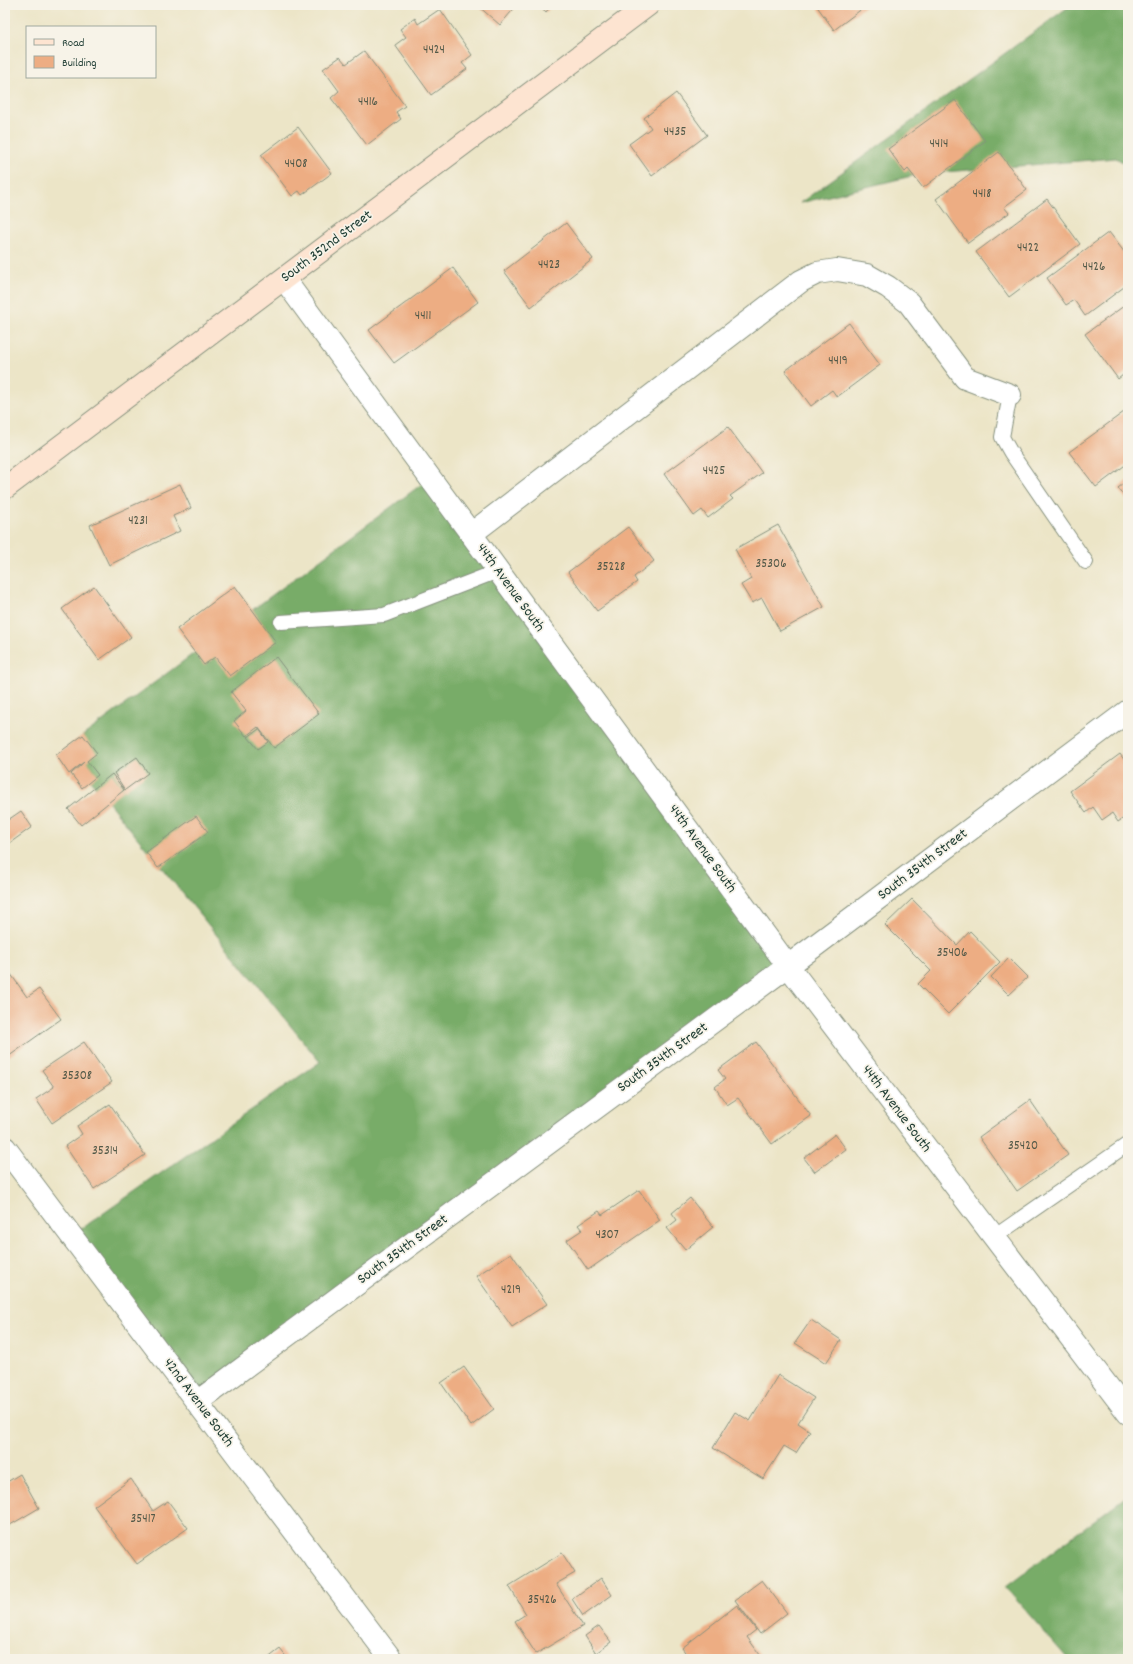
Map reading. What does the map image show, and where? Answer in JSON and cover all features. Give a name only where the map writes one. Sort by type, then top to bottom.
[{"type":"street","name":"South 352nd Street","points":[[5,488],[648,5]]},
{"type":"street","points":[[471,534],[795,286],[817,274],[837,270],[867,275],[888,287],[909,303],[964,378],[1010,395]]},
{"type":"street","name":"44th Avenue South","points":[[284,279],[788,966],[1128,1413]]},
{"type":"street","name":"South 354th Street","points":[[197,1402],[788,966],[1128,711]]},
{"type":"street","name":"42nd Avenue South","points":[[5,1148],[391,1659]]},
{"type":"lane","points":[[1010,395],[1002,437],[1011,453],[1086,562]]},
{"type":"lane","points":[[281,622],[384,615],[498,571]]},
{"type":"lane","points":[[994,1237],[1128,1144]]},
{"type":"green space","points":[[1071,5],[1128,5],[1128,165],[1116,158],[920,174],[800,203]]},
{"type":"green space","points":[[430,478],[788,966],[197,1402],[71,1236],[320,1062],[65,749]]},
{"type":"green space","points":[[1128,1495],[1128,1659],[1068,1659],[1005,1587]]},
{"type":"building","points":[[477,5],[517,5],[500,25]]},
{"type":"building","points":[[538,5],[552,5],[546,12]]},
{"type":"building","points":[[816,5],[867,5],[834,30]]},
{"type":"building","points":[[440,9],[472,55],[462,63],[467,69],[431,95],[395,45],[406,37],[400,29],[415,18],[418,24]]},
{"type":"building","points":[[364,51],[405,106],[396,112],[401,119],[367,145],[331,98],[339,91],[323,69],[340,57],[346,64]]},
{"type":"building","points":[[676,93],[707,135],[652,176],[629,144],[651,128],[644,118]]},
{"type":"building","points":[[955,100],[985,141],[923,188],[908,169],[905,172],[888,149]]},
{"type":"building","points":[[298,127],[332,173],[302,195],[299,191],[292,196],[261,155]]},
{"type":"building","points":[[999,152],[1027,190],[1004,207],[1009,213],[968,243],[936,199]]},
{"type":"building","points":[[1047,199],[1080,244],[1009,297],[976,252]]},
{"type":"building","points":[[566,223],[593,259],[531,307],[504,271]]},
{"type":"building","points":[[1109,232],[1128,257],[1128,284],[1085,316],[1074,300],[1066,305],[1047,278]]},
{"type":"building","points":[[453,268],[478,302],[394,363],[369,330]]},
{"type":"building","points":[[1128,303],[1128,371],[1118,379],[1085,334]]},
{"type":"building","points":[[849,323],[880,365],[837,397],[832,390],[811,406],[785,371]]},
{"type":"building","points":[[1128,409],[1128,463],[1096,487],[1069,452]]},
{"type":"building","points":[[728,427],[762,473],[730,496],[733,499],[708,518],[702,510],[694,516],[664,474]]},
{"type":"building","points":[[1128,480],[1128,502],[1118,488]]},
{"type":"building","points":[[180,484],[191,508],[173,516],[180,531],[109,565],[90,525]]},
{"type":"building","points":[[778,525],[824,607],[780,631],[762,598],[752,603],[741,585],[751,579],[735,549]]},
{"type":"building","points":[[628,527],[654,561],[634,577],[637,582],[597,611],[568,572]]},
{"type":"building","points":[[94,586],[131,637],[99,660],[62,609]]},
{"type":"building","points":[[235,586],[276,642],[230,676],[215,657],[204,665],[177,629]]},
{"type":"building","points":[[276,657],[319,714],[274,748],[258,727],[246,736],[234,721],[246,711],[231,692]]},
{"type":"building","points":[[259,729],[268,742],[258,749],[248,737]]},
{"type":"building","points":[[83,735],[97,753],[87,761],[98,775],[82,788],[71,774],[84,762],[69,774],[56,755]]},
{"type":"building","points":[[1120,754],[1128,765],[1128,815],[1118,822],[1112,813],[1102,820],[1093,807],[1086,813],[1070,791]]},
{"type":"building","points":[[137,757],[148,773],[125,790],[114,773]]},
{"type":"building","points":[[112,774],[124,790],[81,825],[68,809]]},
{"type":"building","points":[[21,811],[32,827],[7,845],[5,842],[5,822]]},
{"type":"building","points":[[196,816],[208,832],[158,868],[146,852]]},
{"type":"building","points":[[912,899],[957,945],[970,931],[1000,962],[948,1014],[918,984],[931,971],[885,925]]},
{"type":"building","points":[[1009,958],[1028,977],[1009,995],[991,977]]},
{"type":"building","points":[[10,973],[27,997],[39,989],[61,1019],[5,1059],[5,977]]},
{"type":"building","points":[[84,1042],[112,1082],[52,1123],[36,1099],[54,1087],[42,1070]]},
{"type":"building","points":[[756,1042],[811,1116],[772,1144],[738,1098],[727,1105],[715,1087],[725,1079],[718,1070]]},
{"type":"building","points":[[1030,1100],[1068,1155],[1017,1191],[979,1137]]},
{"type":"building","points":[[110,1104],[145,1155],[94,1189],[65,1146],[82,1134],[77,1126]]},
{"type":"building","points":[[835,1134],[846,1149],[815,1172],[804,1158]]},
{"type":"building","points":[[639,1190],[660,1220],[588,1270],[567,1240],[582,1230],[578,1225],[599,1211],[602,1215]]},
{"type":"building","points":[[690,1198],[713,1227],[685,1250],[667,1228],[677,1220],[672,1213]]},
{"type":"building","points":[[511,1253],[547,1304],[512,1327],[476,1276]]},
{"type":"building","points":[[811,1320],[841,1340],[826,1363],[795,1343]]},
{"type":"building","points":[[464,1367],[494,1409],[471,1426],[441,1383]]},
{"type":"building","points":[[778,1375],[814,1398],[798,1423],[810,1431],[796,1453],[784,1446],[763,1479],[713,1448],[735,1412],[750,1421]]},
{"type":"building","points":[[20,1474],[39,1508],[5,1528],[5,1479],[7,1482]]},
{"type":"building","points":[[131,1479],[153,1511],[168,1501],[188,1528],[137,1564],[94,1506]]},
{"type":"building","points":[[562,1553],[575,1573],[556,1584],[583,1626],[536,1654],[515,1621],[526,1614],[509,1586]]},
{"type":"building","points":[[601,1578],[612,1595],[583,1616],[572,1599]]},
{"type":"building","points":[[762,1580],[787,1613],[760,1634],[735,1600]]},
{"type":"building","points":[[737,1605],[756,1630],[747,1637],[763,1659],[690,1659],[682,1648]]},
{"type":"building","points":[[599,1626],[611,1642],[596,1653],[585,1636]]},
{"type":"building","points":[[280,1649],[288,1659],[267,1659]]}]
